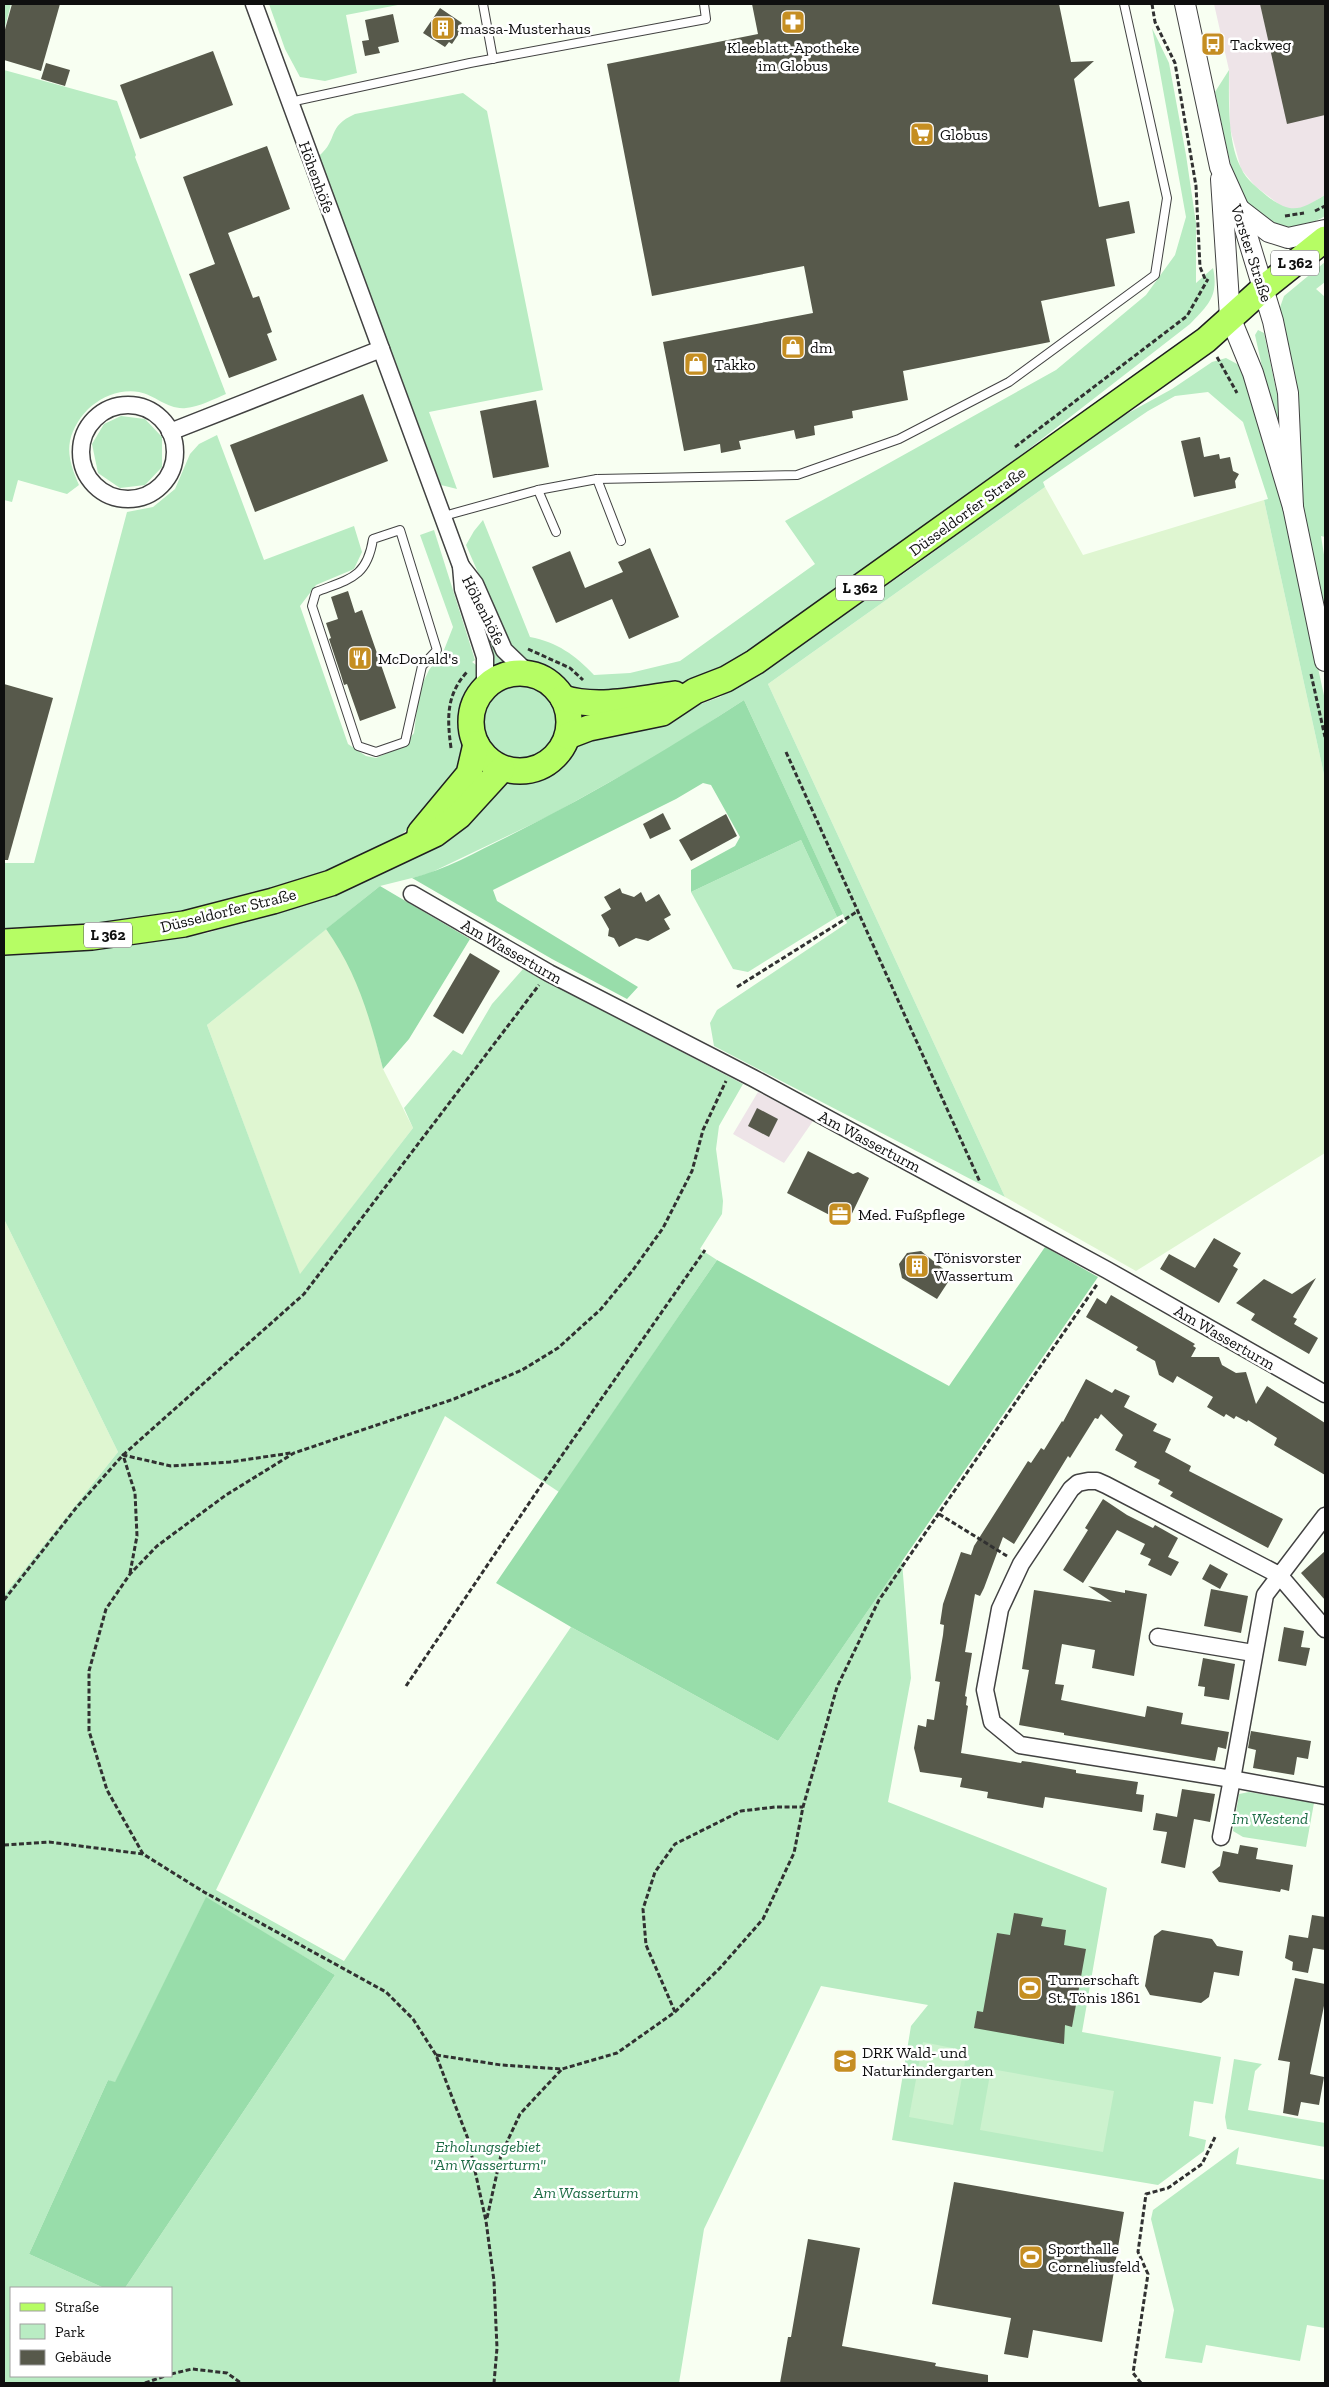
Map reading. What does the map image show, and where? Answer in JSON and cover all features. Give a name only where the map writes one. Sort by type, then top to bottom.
[{"type":"main road","name":"Düsseldorfer Straße","points":[[568,736],[589,728],[662,713],[695,692],[726,679],[755,662],[1206,340],[1265,287],[1325,239]]},
{"type":"main road","points":[[513,673],[529,674],[543,678],[563,698],[569,717],[568,736],[561,751],[549,763],[535,770],[518,772],[502,769],[487,759],[476,744],[471,730],[471,714],[476,700],[485,688],[498,678],[513,673]]},
{"type":"main road","name":"Düsseldorfer Straße","points":[[563,698],[579,703],[643,699],[695,692]]},
{"type":"main road","name":"Düsseldorfer Straße","points":[[412,843],[469,774],[476,744]]},
{"type":"main road","name":"Düsseldorfer Straße","points":[[4,942],[92,937],[193,922],[273,902],[331,882],[435,834],[459,816],[502,769]]},
{"type":"street","name":"Höhenhöfe","points":[[254,4],[461,566],[463,589],[484,658],[485,688]]},
{"type":"street","name":"Vorster Straße","points":[[1185,4],[1220,167],[1240,209],[1265,287],[1288,393],[1293,507],[1318,666]]},
{"type":"street","points":[[1220,167],[1230,317]]},
{"type":"street","name":"L 362","points":[[1240,209],[1269,232],[1288,238],[1325,230]]},
{"type":"street","name":"Vorster Straße","points":[[1230,317],[1253,373],[1293,507]]},
{"type":"street","points":[[170,432],[381,349]]},
{"type":"street","points":[[135,405],[149,410],[162,419],[170,432],[174,447],[173,463],[167,477],[156,489],[143,496],[127,499],[112,496],[98,488],[88,477],[82,463],[83,440],[93,420],[105,410],[135,405]]},
{"type":"street","name":"Höhenhöfe","points":[[461,566],[475,584],[504,650],[529,674]]},
{"type":"street","name":"Am Wasserturm","points":[[412,894],[549,973],[733,1068],[992,1207],[1325,1394]]},
{"type":"street","points":[[1325,1629],[1279,1575],[1167,1515],[1097,1481],[1078,1483],[1071,1488],[1021,1564],[1000,1609],[985,1690],[992,1722],[1020,1745],[1325,1796]]},
{"type":"street","points":[[1221,1837],[1265,1595],[1325,1516]]},
{"type":"street","points":[[1158,1637],[1253,1653]]},
{"type":"lane","points":[[483,4],[493,59]]},
{"type":"lane","points":[[290,102],[493,59],[706,19],[704,4]]},
{"type":"lane","points":[[444,516],[538,490],[597,479],[796,475],[899,439],[1010,382],[1155,275],[1167,198],[1124,4]]},
{"type":"lane","points":[[597,479],[621,541]]},
{"type":"lane","points":[[538,490],[556,532]]},
{"type":"lane","points":[[400,530],[437,650],[422,666],[405,742],[376,752],[358,746],[312,606],[316,592],[356,576],[370,556],[373,539],[400,530]]},
{"type":"path","points":[[1152,4],[1155,22],[1175,63],[1196,186],[1200,267],[1206,281]]},
{"type":"path","points":[[1014,448],[1187,316],[1206,340],[1239,396]]},
{"type":"path","points":[[504,650],[514,646],[534,650],[570,668],[590,687]]},
{"type":"path","points":[[453,754],[448,725],[451,696],[474,664],[484,658]]},
{"type":"path","points":[[1318,666],[1325,737]]},
{"type":"path","points":[[786,752],[992,1207]]},
{"type":"path","points":[[737,986],[858,911]]},
{"type":"path","points":[[4,1600],[76,1508],[123,1455],[304,1294],[549,973]]},
{"type":"path","points":[[123,1455],[171,1466],[230,1462],[294,1453],[454,1399],[522,1370],[558,1348],[601,1309],[633,1270],[663,1228],[692,1171],[703,1130],[715,1101],[733,1068]]},
{"type":"path","points":[[406,1686],[542,1484],[705,1250]]},
{"type":"path","points":[[436,2055],[501,2065],[562,2069],[617,2052],[675,2012],[720,1968],[763,1919],[794,1853],[803,1807],[836,1688],[879,1600],[1107,1270]]},
{"type":"path","points":[[143,1854],[107,1790],[89,1731],[89,1670],[106,1609],[130,1574],[157,1546],[218,1500],[294,1453]]},
{"type":"path","points":[[123,1455],[135,1493],[137,1536],[130,1574]]},
{"type":"path","points":[[939,1514],[1021,1564]]},
{"type":"path","points":[[675,2012],[646,1945],[643,1909],[656,1872],[675,1844],[741,1811],[775,1807],[803,1807]]},
{"type":"path","points":[[4,1845],[49,1842],[143,1854],[204,1892],[386,1992],[413,2019],[436,2055],[468,2139],[486,2221],[494,2291],[497,2348],[494,2383]]},
{"type":"path","points":[[486,2221],[501,2155],[520,2114],[562,2069]]},
{"type":"path","points":[[1141,2383],[1133,2373],[1148,2274],[1138,2252],[1146,2194],[1168,2188],[1202,2164],[1216,2136]]},
{"type":"path","points":[[172,2374],[192,2369],[227,2373],[241,2383]]},
{"type":"path","points":[[145,2383],[162,2377]]},
{"type":"shaded area","points":[[1214,4],[1325,4],[1325,195],[1305,207],[1293,210],[1281,206],[1255,186],[1241,169],[1230,128],[1229,70]]},
{"type":"shaded area","points":[[758,1092],[813,1121],[784,1163],[733,1134]]},
{"type":"green space","points":[[4,4],[11,4],[4,31]]},
{"type":"green space","points":[[269,4],[403,4],[346,15],[357,73],[325,81],[300,77],[285,49]]},
{"type":"green space","points":[[1152,28],[1169,63],[1186,155],[1196,223],[1196,283],[1213,268],[1213,293],[1207,305],[1190,324],[953,508],[755,648],[722,667],[682,684],[619,696],[565,688],[546,669],[531,665],[515,653],[507,639],[466,545],[483,520],[530,637],[549,642],[565,650],[594,675],[630,673],[680,661],[815,564],[785,521],[1056,370],[1146,295],[1175,255],[1186,217]]},
{"type":"green space","points":[[4,70],[117,101],[136,155],[135,157],[226,394],[186,408],[167,405],[139,392],[127,391],[105,397],[86,411],[79,420],[70,441],[70,458],[79,485],[67,494],[18,480],[12,502],[4,500]]},
{"type":"green space","points":[[1229,70],[1231,133],[1236,157],[1243,172],[1252,184],[1267,196],[1290,208],[1302,207],[1325,195],[1325,216],[1305,225],[1292,227],[1278,225],[1257,216],[1246,203],[1239,189],[1229,156],[1215,92]]},
{"type":"green space","points":[[463,93],[487,111],[543,390],[429,412],[457,489],[441,485],[319,156],[329,144],[340,124],[355,114]]},
{"type":"green space","points":[[1325,262],[1325,282],[1316,289],[1325,297],[1325,537],[1321,536],[1325,561],[1325,616],[1297,487],[1296,455],[1299,411],[1278,313],[1284,296]]},
{"type":"green space","points":[[1258,330],[1264,333],[1280,408],[1282,457],[1255,335]]},
{"type":"green space","name":"Erholungsgebiet \"Am Wasserturm\"","points":[[1226,358],[1239,365],[1251,384],[1266,430],[1325,700],[1325,779],[1264,500],[1268,499],[1243,422],[1208,392],[1175,396],[1148,411],[1043,482],[1045,487],[768,684],[1005,1197],[714,1046],[710,1023],[717,1010],[847,923],[744,700],[665,751],[549,816],[428,874],[380,886],[207,1025],[300,1274],[413,1128],[404,1108],[453,1050],[462,1055],[492,1004],[523,969],[743,1084],[719,1126],[716,1149],[723,1201],[722,1214],[700,1249],[717,1260],[559,1492],[445,1416],[216,1890],[344,1961],[571,1627],[778,1741],[902,1561],[911,1678],[888,1802],[1107,1888],[1082,2032],[1221,2057],[1213,2104],[1194,2101],[1189,2136],[1206,2140],[1204,2151],[1158,2185],[892,2140],[911,2026],[928,2005],[821,1986],[704,2229],[679,2383],[4,2383],[4,1595],[118,1452],[4,1219],[4,953],[152,942],[207,933],[322,898],[401,864],[437,840],[502,782],[536,776],[551,770],[565,757],[573,745],[720,697],[756,676],[913,567],[1110,423],[1172,389],[1212,362]],"holes":[[[206,1898],[335,1975],[126,2287],[172,2287],[172,2377],[10,2377],[10,2287],[102,2287],[29,2254],[108,2080],[115,2083]]]},
{"type":"green space","points":[[121,416],[145,419],[162,437],[162,467],[145,485],[120,488],[98,473],[92,444],[104,424]]},
{"type":"green space","points":[[217,435],[264,560],[354,526],[362,552],[354,569],[316,585],[300,606],[348,744],[366,756],[376,758],[403,746],[414,733],[419,691],[429,670],[444,650],[453,627],[420,535],[434,530],[475,660],[472,662],[479,667],[474,684],[464,703],[462,729],[465,741],[463,770],[422,817],[402,834],[374,852],[342,867],[202,911],[124,926],[4,932],[4,863],[34,863],[127,512],[153,507],[175,489],[190,454],[199,444]]},
{"type":"green space","points":[[1045,487],[1083,555],[1264,500],[1325,779],[1325,1153],[1136,1271],[1005,1197],[768,684]]},
{"type":"green space","points":[[483,619],[504,664],[493,668],[480,620]]},
{"type":"green space","points":[[519,683],[533,686],[546,694],[554,707],[557,721],[554,735],[546,748],[533,756],[519,759],[505,756],[492,748],[484,735],[481,721],[484,707],[492,694],[505,686]]},
{"type":"green space","points":[[744,700],[843,914],[837,917],[801,840],[691,892],[691,870],[735,846],[740,837],[711,785],[703,783],[676,799],[493,890],[497,901],[638,987],[627,999],[552,959],[412,878],[460,860],[598,789],[657,755]]},
{"type":"green space","points":[[801,840],[837,917],[748,972],[733,969],[691,892]]},
{"type":"green space","points":[[380,886],[470,939],[409,1039],[383,1069],[361,996],[346,962],[326,929]]},
{"type":"green space","points":[[326,929],[343,953],[355,978],[368,1010],[383,1069],[413,1128],[300,1275],[207,1025]]},
{"type":"green space","points":[[4,1219],[118,1452],[4,1595]]},
{"type":"green space","points":[[1045,1247],[1098,1277],[778,1741],[571,1627],[496,1583],[717,1260],[949,1386]]},
{"type":"green space","name":"Im Westend","points":[[1249,1792],[1314,1803],[1306,1847],[1243,1837],[1233,1831],[1239,1794]]},
{"type":"green space","points":[[206,1897],[335,1975],[126,2287],[102,2287],[29,2254],[108,2080],[115,2082]]},
{"type":"green space","points":[[923,2042],[967,2051],[953,2125],[909,2117]]},
{"type":"green space","points":[[1234,2059],[1262,2064],[1255,2071],[1248,2110],[1325,2123],[1325,2147],[1227,2129],[1225,2117]]},
{"type":"green space","points":[[991,2069],[1114,2091],[1103,2152],[980,2130]]},
{"type":"green space","points":[[1239,2147],[1236,2164],[1325,2180],[1325,2328],[1307,2325],[1300,2361],[1206,2345],[1202,2363],[1165,2358],[1174,2310],[1151,2219],[1153,2210]]},
{"type":"building","points":[[12,4],[60,4],[41,71],[4,60],[4,33]]},
{"type":"building","points":[[752,4],[1059,4],[1071,62],[1094,61],[1074,79],[1099,207],[1129,201],[1135,233],[1106,239],[1115,286],[1041,301],[1050,342],[903,371],[908,400],[852,411],[853,418],[814,426],[815,435],[796,439],[794,430],[739,441],[741,449],[721,453],[720,444],[684,451],[663,342],[813,313],[804,266],[652,296],[607,64],[758,34]]},
{"type":"building","points":[[1260,4],[1325,4],[1325,115],[1287,124]]},
{"type":"building","name":"massa-Musterhaus","points":[[440,8],[462,23],[457,30],[460,32],[452,44],[449,42],[445,47],[423,33]]},
{"type":"building","points":[[393,14],[399,42],[378,47],[380,53],[365,56],[362,41],[369,40],[365,20]]},
{"type":"building","points":[[213,51],[233,105],[140,139],[120,85]]},
{"type":"building","points":[[46,63],[70,70],[65,86],[41,79]]},
{"type":"building","points":[[267,146],[290,209],[228,233],[253,298],[259,296],[272,332],[267,334],[277,360],[229,378],[189,274],[215,264],[183,177]]},
{"type":"building","points":[[363,394],[388,461],[255,512],[230,445]]},
{"type":"building","points":[[536,400],[549,467],[493,478],[480,411]]},
{"type":"building","points":[[1200,437],[1204,457],[1219,454],[1220,459],[1230,457],[1233,471],[1239,474],[1235,481],[1236,488],[1194,497],[1181,441]]},
{"type":"building","points":[[650,548],[679,617],[629,639],[612,599],[556,623],[532,567],[570,551],[585,588],[623,572],[618,562]]},
{"type":"building","points":[[348,591],[355,613],[362,610],[396,708],[360,721],[347,684],[344,685],[329,639],[331,638],[326,623],[338,619],[331,597]]},
{"type":"building","points":[[4,684],[53,698],[8,860],[4,860]]},
{"type":"building","points":[[663,813],[671,829],[650,839],[643,824]]},
{"type":"building","points":[[726,814],[737,836],[691,861],[679,840]]},
{"type":"building","points":[[620,888],[622,893],[634,897],[641,892],[646,902],[659,894],[671,915],[664,919],[670,929],[648,941],[636,938],[619,947],[614,938],[608,936],[609,929],[601,915],[611,909],[604,897]]},
{"type":"building","points":[[470,953],[500,971],[463,1034],[433,1016]]},
{"type":"building","points":[[757,1108],[778,1119],[769,1137],[748,1126]]},
{"type":"building","points":[[808,1151],[853,1174],[858,1172],[869,1178],[847,1224],[787,1193]]},
{"type":"building","points":[[1214,1238],[1241,1253],[1233,1266],[1238,1269],[1219,1303],[1160,1269],[1169,1254],[1195,1268]]},
{"type":"building","name":"Tönisvorster Wassertum","points":[[921,1251],[952,1276],[937,1299],[902,1278],[899,1264],[907,1253]]},
{"type":"building","points":[[1316,1278],[1293,1317],[1297,1319],[1294,1324],[1318,1338],[1309,1354],[1251,1320],[1255,1314],[1236,1303],[1264,1279],[1292,1294]]},
{"type":"building","points":[[1111,1295],[1195,1344],[1193,1346],[1196,1348],[1191,1357],[1219,1357],[1222,1365],[1236,1373],[1246,1372],[1256,1404],[1267,1386],[1325,1423],[1325,1475],[1274,1445],[1277,1438],[1248,1420],[1247,1422],[1236,1416],[1234,1419],[1226,1414],[1224,1417],[1207,1407],[1213,1397],[1177,1376],[1173,1383],[1159,1375],[1155,1361],[1136,1350],[1138,1347],[1086,1317],[1097,1298],[1106,1304]]},
{"type":"building","points":[[1086,1379],[1112,1393],[1115,1389],[1130,1396],[1124,1407],[1157,1424],[1153,1431],[1171,1439],[1165,1452],[1191,1466],[1189,1471],[1283,1519],[1268,1548],[1170,1496],[1173,1492],[1158,1484],[1160,1480],[1134,1467],[1137,1462],[1115,1450],[1123,1435],[1101,1414],[1098,1419],[1095,1418],[1070,1458],[1068,1456],[1014,1544],[1003,1537],[984,1588],[980,1596],[975,1594],[965,1652],[972,1653],[965,1696],[967,1697],[966,1705],[968,1706],[961,1753],[1021,1763],[1022,1761],[1030,1762],[1076,1770],[1076,1773],[1138,1782],[1136,1794],[1144,1795],[1142,1812],[1045,1797],[1043,1808],[987,1798],[988,1792],[960,1787],[962,1778],[920,1772],[914,1748],[918,1725],[926,1727],[927,1719],[934,1720],[940,1682],[935,1681],[943,1635],[944,1625],[940,1624],[943,1604],[961,1552],[971,1555],[974,1546],[1028,1461],[1031,1463],[1041,1448],[1044,1450],[1063,1422]]},
{"type":"building","points":[[1103,1499],[1127,1515],[1153,1528],[1155,1525],[1178,1538],[1168,1557],[1179,1562],[1171,1576],[1148,1565],[1151,1559],[1140,1554],[1145,1544],[1117,1530],[1083,1583],[1063,1570],[1088,1530],[1085,1528]]},
{"type":"building","points":[[1325,1551],[1325,1600],[1301,1573]]},
{"type":"building","points":[[1210,1564],[1228,1574],[1220,1589],[1202,1579]]},
{"type":"building","points":[[1088,1586],[1125,1593],[1125,1590],[1147,1594],[1134,1676],[1092,1668],[1095,1650],[1062,1644],[1055,1684],[1064,1685],[1061,1700],[1145,1717],[1147,1706],[1183,1713],[1181,1724],[1229,1732],[1226,1749],[1218,1747],[1215,1761],[1064,1735],[1064,1733],[1019,1725],[1029,1670],[1022,1669],[1034,1590],[1112,1602]]},
{"type":"building","points":[[1211,1589],[1248,1596],[1241,1633],[1204,1626]]},
{"type":"building","points":[[1284,1627],[1304,1631],[1301,1647],[1310,1648],[1306,1666],[1278,1661]]},
{"type":"building","points":[[1203,1658],[1235,1664],[1229,1700],[1204,1696],[1205,1687],[1198,1686]]},
{"type":"building","points":[[1251,1731],[1311,1741],[1308,1759],[1297,1757],[1294,1775],[1253,1768],[1256,1750],[1248,1748]]},
{"type":"building","points":[[1182,1789],[1215,1794],[1210,1822],[1194,1819],[1185,1868],[1161,1863],[1167,1832],[1153,1830],[1156,1813],[1177,1817]]},
{"type":"building","points":[[1240,1845],[1258,1848],[1256,1859],[1293,1865],[1289,1891],[1281,1889],[1280,1892],[1219,1882],[1212,1872],[1220,1866],[1223,1851],[1238,1854]]},
{"type":"building","points":[[1014,1913],[1043,1918],[1041,1926],[1066,1930],[1064,1945],[1086,1949],[1072,2027],[1065,2025],[1064,2044],[974,2028],[977,2011],[983,2012],[997,1933],[1010,1935]]},
{"type":"building","points":[[1312,1915],[1325,1917],[1325,1950],[1313,1948],[1308,1973],[1292,1970],[1293,1962],[1285,1958],[1289,1935],[1308,1938]]},
{"type":"building","points":[[1162,1930],[1212,1939],[1217,1946],[1243,1951],[1239,1976],[1214,1972],[1209,1997],[1201,2003],[1150,1995],[1145,1986],[1154,1936]]},
{"type":"building","points":[[1295,1978],[1325,1984],[1325,2001],[1310,2074],[1324,2077],[1319,2105],[1301,2102],[1298,2116],[1283,2113],[1290,2062],[1278,2060]]},
{"type":"building","points":[[954,2182],[1124,2212],[1102,2342],[1033,2330],[1028,2358],[1004,2354],[1011,2318],[932,2304]]},
{"type":"building","points":[[808,2239],[860,2248],[842,2346],[936,2363],[935,2366],[988,2375],[988,2383],[780,2383],[788,2337],[791,2337]]},
{"type":"place","name":"Kleeblatt-Apotheke im Globus","points":[[793,22]]},
{"type":"place","name":"massa-Musterhaus","points":[[443,28]]},
{"type":"place","name":"Tackweg","points":[[1213,44]]},
{"type":"place","name":"Globus","points":[[922,134]]},
{"type":"place","name":"dm","points":[[793,347]]},
{"type":"place","name":"Takko","points":[[696,364]]},
{"type":"place","name":"McDonald's","points":[[360,658]]},
{"type":"place","name":"Med. Fußpflege","points":[[840,1214]]},
{"type":"place","name":"Tönisvorster Wassertum","points":[[917,1266]]},
{"type":"place","name":"Turnerschaft St. Tönis 1861","points":[[1030,1988]]},
{"type":"place","name":"DRK Wald- und Naturkindergarten","points":[[845,2061]]},
{"type":"place","name":"Sporthalle Corneliusfeld","points":[[1031,2257]]}]
